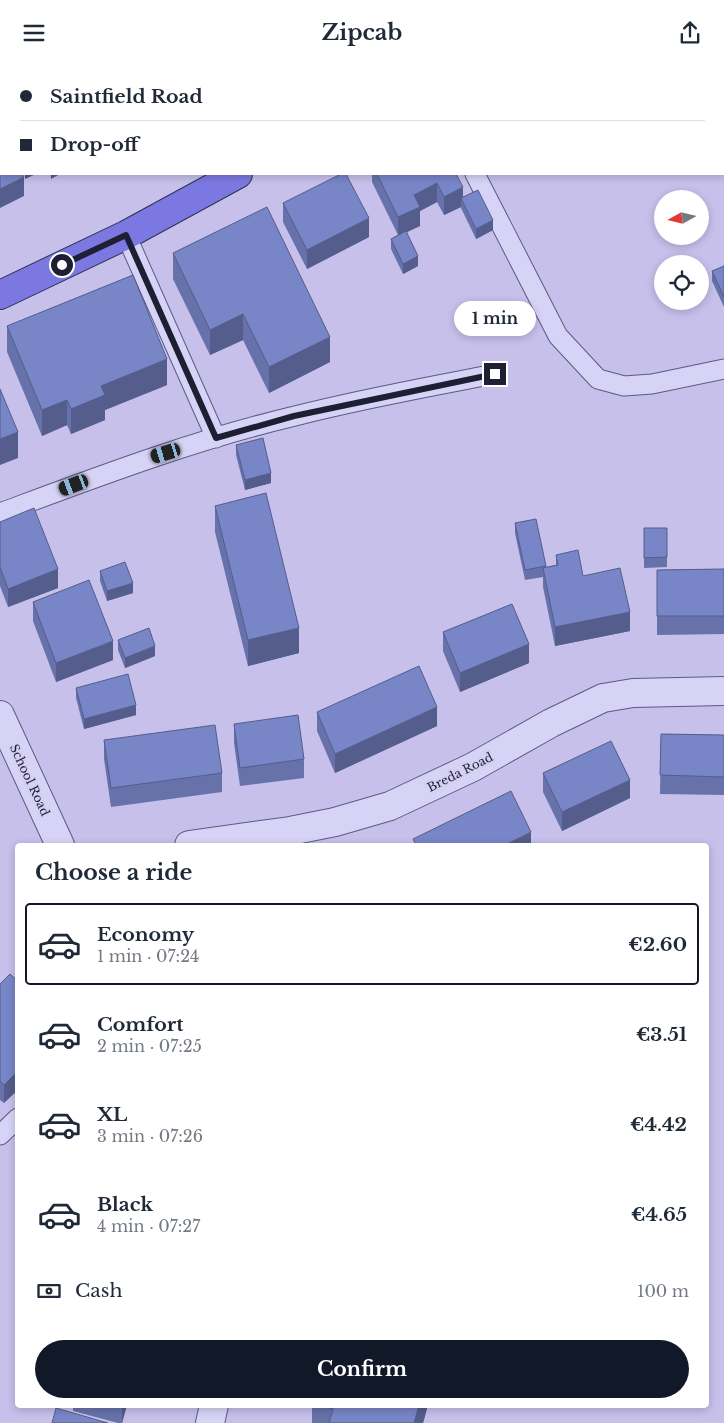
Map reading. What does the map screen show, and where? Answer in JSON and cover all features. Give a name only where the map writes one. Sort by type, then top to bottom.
[{"type":"highway","points":[[0,295],[126,235],[236,175]]},
{"type":"street","name":"Breda Road","points":[[203,843],[290,831],[336,822],[390,807],[473,767],[551,723],[603,698],[633,693],[724,691]]},
{"type":"street","name":"School Road","points":[[0,715],[59,843]]},
{"type":"street","points":[[210,1423],[213,1408]]},
{"type":"lane","points":[[477,175],[558,336],[598,379],[624,386],[652,384],[724,369]]},
{"type":"lane","points":[[126,235],[216,438]]},
{"type":"lane","points":[[0,513],[149,458],[294,416],[495,374]]},
{"type":"lane","points":[[0,1135],[15,1121]]},
{"type":"building","points":[[0,175],[23,175],[24,177],[0,189]]},
{"type":"building","points":[[339,175],[347,175],[369,218],[307,250],[283,203]]},
{"type":"building","points":[[377,175],[457,175],[463,187],[444,197],[437,183],[414,195],[420,207],[398,217]]},
{"type":"building","points":[[478,190],[493,220],[476,229],[461,198]]},
{"type":"building","points":[[267,207],[330,337],[269,367],[243,314],[210,330],[173,253]]},
{"type":"building","points":[[406,231],[418,256],[403,264],[391,239]]},
{"type":"building","points":[[724,266],[724,297],[712,271]]},
{"type":"building","points":[[133,275],[167,359],[101,386],[105,395],[71,409],[67,400],[42,410],[7,326]]},
{"type":"building","points":[[0,389],[18,432],[0,439]]},
{"type":"building","points":[[263,438],[271,473],[245,480],[236,445]]},
{"type":"building","points":[[266,493],[299,628],[248,640],[215,506]]},
{"type":"building","points":[[34,508],[58,569],[8,589],[0,567],[0,522]]},
{"type":"building","points":[[536,519],[546,566],[525,570],[515,523]]},
{"type":"building","points":[[644,528],[667,528],[667,557],[644,558]]},
{"type":"building","points":[[578,550],[583,576],[620,568],[630,612],[555,627],[543,568],[558,565],[556,555]]},
{"type":"building","points":[[125,562],[133,583],[107,591],[100,571]]},
{"type":"building","points":[[724,569],[724,616],[657,616],[657,570]]},
{"type":"building","points":[[89,580],[113,641],[56,663],[33,602]]},
{"type":"building","points":[[512,604],[529,644],[460,673],[443,632]]},
{"type":"building","points":[[149,628],[155,646],[125,658],[118,640]]},
{"type":"building","points":[[419,666],[437,707],[335,754],[317,712]]},
{"type":"building","points":[[128,674],[136,705],[84,719],[76,688]]},
{"type":"building","points":[[298,715],[304,759],[240,768],[234,724]]},
{"type":"building","points":[[215,725],[222,773],[111,788],[104,740]]},
{"type":"building","points":[[661,734],[724,735],[724,777],[660,775]]},
{"type":"building","points":[[611,741],[630,780],[562,812],[543,773]]},
{"type":"building","points":[[511,791],[531,832],[509,843],[415,843],[413,839]]},
{"type":"building","points":[[10,974],[15,978],[15,1074],[4,1085],[0,1081],[0,984]]},
{"type":"building","points":[[56,1408],[108,1423],[52,1423]]},
{"type":"building","points":[[330,1408],[418,1408],[414,1423],[329,1423],[333,1409]]},
{"type":"route","points":[[62,265],[126,235],[216,438],[294,416],[395,393],[495,374]]}]
